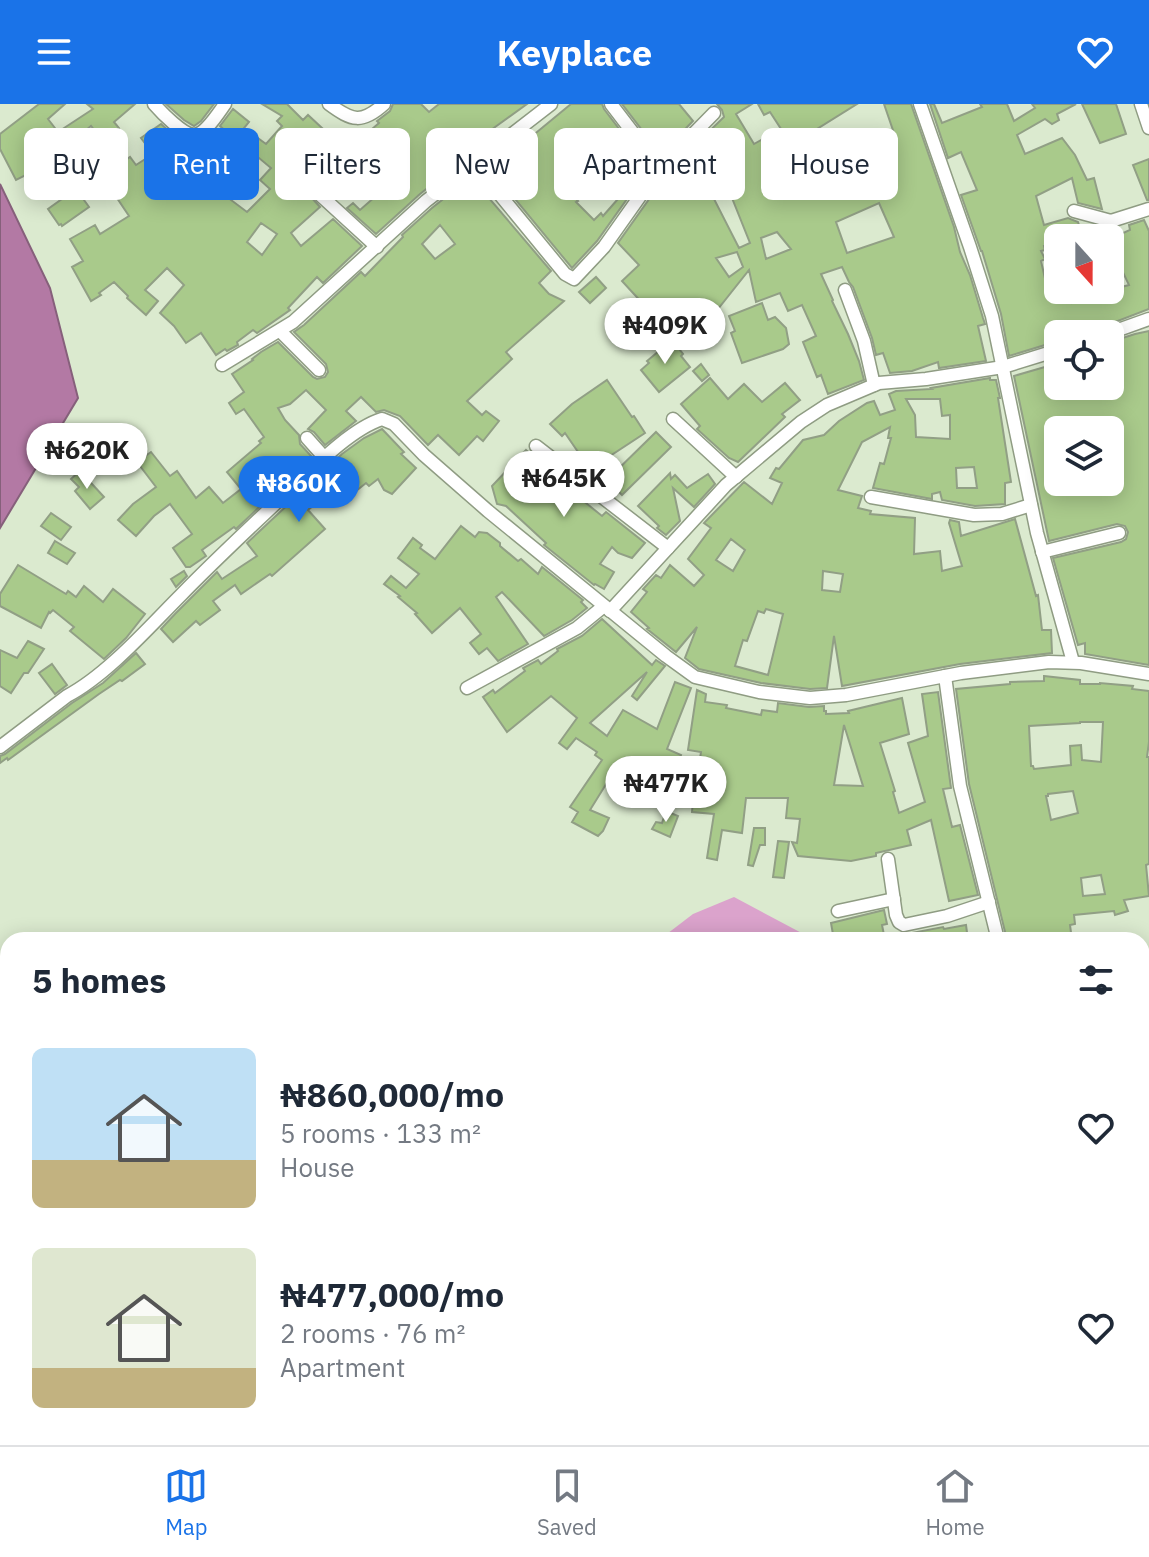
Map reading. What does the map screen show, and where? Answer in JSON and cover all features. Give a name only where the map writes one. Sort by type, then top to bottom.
[{"type":"street","points":[[154,104],[187,133],[195,135],[202,133],[225,104]]},
{"type":"street","points":[[329,104],[344,115],[360,119],[373,115],[384,104]]},
{"type":"street","points":[[520,128],[551,104]]},
{"type":"street","points":[[611,104],[629,128]]},
{"type":"street","points":[[920,104],[992,316],[1042,552],[1073,662]]},
{"type":"street","points":[[1141,104],[1149,128]]},
{"type":"street","points":[[699,128],[714,113]]},
{"type":"street","points":[[326,200],[377,247]]},
{"type":"street","points":[[222,365],[293,322],[427,200]]},
{"type":"street","points":[[504,200],[565,274],[574,279],[604,247],[637,200]]},
{"type":"street","points":[[1074,211],[1111,221],[1149,209]]},
{"type":"street","points":[[845,290],[864,341],[874,385]]},
{"type":"street","points":[[1124,328],[1149,319]]},
{"type":"street","points":[[280,331],[319,370]]},
{"type":"street","points":[[467,688],[577,628],[607,608],[726,485],[801,422],[827,405],[874,385],[1003,367],[1044,354]]},
{"type":"street","points":[[0,747],[121,655],[324,457],[372,422],[382,419],[394,424],[488,511],[695,677],[759,692],[810,698],[1049,662],[1073,662],[1149,674]]},
{"type":"street","points":[[673,419],[736,477]]},
{"type":"street","points":[[307,438],[324,457]]},
{"type":"street","points":[[536,446],[668,548]]},
{"type":"street","points":[[871,497],[974,515],[1002,514],[1031,505]]},
{"type":"street","points":[[1042,552],[1119,533]]},
{"type":"street","points":[[945,676],[960,786],[996,932]]},
{"type":"street","points":[[888,859],[896,915],[904,925],[947,916],[989,902]]},
{"type":"street","points":[[838,911],[894,899]]},
{"type":"shaded area","points":[[0,184],[50,288],[78,398],[0,528]]},
{"type":"shaded area","points":[[734,897],[799,932],[669,932],[693,914]]},
{"type":"building","points":[[39,104],[65,104],[48,119],[55,128],[24,128],[24,176],[16,180],[0,149],[0,134]]},
{"type":"building","points":[[87,104],[135,104],[114,122],[119,128],[64,128],[93,109]]},
{"type":"building","points":[[166,104],[214,104],[194,126]]},
{"type":"building","points":[[262,104],[287,104],[303,120],[308,115],[322,128],[280,128],[282,126],[277,121],[282,116]]},
{"type":"building","points":[[393,104],[421,104],[429,112],[439,104],[527,104],[494,128],[426,128],[426,189],[376,234],[347,208],[353,203],[360,210],[371,200],[410,200],[410,128],[373,128]]},
{"type":"building","points":[[571,104],[602,104],[618,128],[554,128],[554,200],[577,200],[594,220],[601,213],[603,216],[617,200],[626,200],[597,241],[572,268],[516,200],[538,200],[538,131]]},
{"type":"building","points":[[622,104],[679,104],[693,121],[686,128],[640,128]]},
{"type":"building","points":[[717,104],[752,104],[736,114],[744,128],[713,128],[724,117]]},
{"type":"building","points":[[758,104],[857,104],[818,128],[780,128],[770,112],[764,115]]},
{"type":"building","points":[[884,104],[911,104],[985,324],[978,326],[986,361],[939,368],[938,362],[912,371],[890,373],[883,353],[876,355],[853,287],[842,267],[821,274],[859,361],[864,380],[828,394],[821,375],[817,377],[803,342],[816,336],[802,305],[788,311],[780,293],[756,302],[749,270],[710,319],[708,314],[697,325],[686,314],[668,331],[622,281],[639,265],[618,243],[649,200],[715,200],[739,248],[750,243],[733,200],[745,200],[745,129],[754,144],[761,140],[761,200],[898,200],[898,128],[892,128]],"holes":[[[879,203],[894,237],[847,253],[836,222]],[[777,232],[791,249],[766,259],[761,238]],[[737,252],[743,267],[729,277],[716,258]]]},
{"type":"building","points":[[930,104],[934,104],[942,123],[982,107],[980,104],[1007,104],[1014,121],[1035,108],[1032,104],[1076,104],[1057,114],[1059,120],[1052,124],[1045,119],[1017,135],[1025,154],[1062,138],[1075,155],[1087,180],[1094,178],[1102,209],[1078,203],[1072,178],[1036,196],[1044,225],[1044,250],[1041,251],[1044,260],[1041,261],[1044,304],[1124,304],[1124,286],[1129,285],[1124,274],[1124,233],[1130,230],[1129,225],[1144,220],[1149,231],[1149,309],[1120,320],[1044,320],[1044,345],[1009,356],[1001,314],[961,195],[977,190],[961,152],[948,158]]},
{"type":"building","points":[[1082,104],[1116,104],[1126,134],[1100,143]]},
{"type":"building","points":[[233,109],[249,122],[244,128],[220,126]]},
{"type":"building","points":[[275,134],[275,200],[314,200],[320,207],[291,233],[301,246],[333,219],[362,246],[323,283],[317,277],[288,308],[290,310],[257,333],[253,330],[237,342],[238,345],[216,355],[201,333],[186,343],[160,313],[184,285],[167,268],[145,290],[158,301],[146,315],[114,282],[91,301],[72,267],[83,261],[70,239],[95,225],[100,234],[129,216],[118,200],[128,200],[128,158],[136,165],[144,160],[144,200],[231,200],[247,212],[270,189],[260,180],[271,168],[259,158],[259,139],[266,144]],"holes":[[[261,223],[277,234],[262,255],[247,242]]]},
{"type":"building","points":[[1149,159],[1149,200],[1147,200],[1133,165]]},
{"type":"building","points":[[61,200],[84,200],[89,207],[62,226],[48,209]]},
{"type":"building","points":[[442,200],[491,200],[551,271],[539,283],[549,294],[564,301],[506,352],[512,359],[467,401],[482,415],[486,411],[499,421],[483,441],[477,436],[459,455],[438,435],[428,445],[400,416],[384,410],[376,412],[361,397],[346,411],[356,421],[325,445],[308,429],[326,410],[306,390],[290,404],[278,408],[299,435],[300,444],[312,457],[236,529],[234,527],[202,550],[206,556],[186,567],[173,548],[192,534],[170,504],[136,536],[118,520],[156,487],[137,462],[151,452],[170,476],[177,471],[196,498],[209,487],[223,503],[241,489],[227,472],[264,437],[244,409],[236,414],[229,403],[244,392],[232,374],[278,342],[313,377],[325,377],[328,372],[326,364],[294,332],[361,272],[365,276],[402,235]],"holes":[[[440,225],[455,244],[435,259],[422,244]]]},
{"type":"building","points":[[1068,218],[1079,224],[1047,224]]},
{"type":"building","points":[[596,277],[606,288],[590,303],[579,292]]},
{"type":"building","points":[[762,303],[768,320],[775,317],[786,328],[789,344],[742,363],[731,333],[735,331],[729,316]]},
{"type":"building","points":[[1149,331],[1149,665],[1085,654],[1085,643],[1078,645],[1053,558],[1121,542],[1128,532],[1125,526],[1117,524],[1049,541],[1014,376],[1044,367],[1044,400],[1124,400],[1124,338]]},
{"type":"building","points":[[672,340],[690,367],[659,392],[641,370]]},
{"type":"building","points":[[701,364],[709,375],[702,381],[693,371]]},
{"type":"building","points":[[710,378],[728,399],[744,384],[762,402],[785,383],[800,400],[782,414],[785,417],[738,462],[729,458],[697,429],[700,426],[681,404]]},
{"type":"building","points":[[990,378],[996,380],[1011,482],[1005,483],[1005,504],[975,506],[942,500],[940,492],[932,494],[932,499],[873,488],[880,463],[884,464],[891,438],[888,438],[890,427],[862,442],[838,490],[862,496],[858,508],[871,511],[870,514],[915,518],[914,554],[940,551],[942,571],[962,566],[950,520],[959,522],[961,536],[1015,519],[1038,595],[1042,630],[1051,630],[1052,653],[960,664],[842,686],[834,636],[827,688],[810,689],[761,683],[699,669],[685,658],[697,627],[676,652],[631,612],[647,592],[643,589],[656,575],[661,578],[670,565],[694,586],[704,575],[688,559],[711,528],[704,523],[744,482],[772,504],[782,483],[770,478],[803,440],[824,435],[867,403],[874,401],[880,415],[895,410],[889,394],[896,391]],"holes":[[[906,399],[940,399],[942,416],[950,415],[950,439],[916,437],[915,415]],[[974,467],[977,488],[957,488],[956,468]],[[731,539],[745,550],[733,571],[716,560]],[[823,571],[843,574],[840,592],[822,590]],[[766,609],[783,614],[768,675],[735,666],[743,640],[747,641],[758,611],[764,613]]]},
{"type":"building","points":[[607,380],[645,433],[587,471],[565,433],[562,436],[550,424]]},
{"type":"building","points":[[382,429],[416,468],[392,494],[384,490],[378,479],[369,486],[366,483],[346,499],[336,487],[308,510],[325,529],[272,576],[270,574],[241,594],[235,585],[213,601],[220,610],[200,625],[196,621],[173,642],[161,629],[175,614],[217,572],[222,579],[257,556],[247,543],[342,454]]},
{"type":"building","points":[[656,432],[671,447],[622,495],[607,480]]},
{"type":"building","points":[[526,450],[561,482],[566,480],[575,487],[573,489],[581,499],[602,516],[606,512],[645,543],[632,558],[612,547],[600,564],[614,572],[604,589],[594,585],[544,545],[546,543],[506,506],[497,504],[492,486]]},
{"type":"building","points":[[80,471],[104,497],[90,509],[75,491],[79,487],[71,479]]},
{"type":"building","points":[[670,473],[671,479],[675,475],[687,488],[708,474],[715,484],[694,507],[673,488],[680,521],[666,535],[638,506]]},
{"type":"building","points":[[51,513],[71,527],[61,540],[41,526]]},
{"type":"building","points":[[461,526],[475,537],[479,532],[487,533],[538,574],[542,567],[583,600],[581,602],[587,608],[544,636],[502,592],[496,597],[528,644],[498,661],[487,648],[479,654],[470,643],[481,634],[460,608],[432,633],[417,613],[384,584],[391,576],[406,588],[419,574],[398,558],[413,538],[422,545],[420,548],[435,559]]},
{"type":"building","points":[[55,541],[75,553],[67,564],[48,553]]},
{"type":"building","points":[[18,565],[76,597],[84,586],[103,602],[113,589],[145,614],[104,659],[70,631],[74,627],[53,610],[41,628],[0,606],[0,594]]},
{"type":"building","points":[[184,571],[187,576],[176,587],[171,579]]},
{"type":"building","points":[[602,619],[652,665],[656,660],[665,666],[637,700],[632,696],[647,672],[590,723],[607,736],[623,710],[657,729],[675,682],[691,688],[667,749],[681,755],[667,790],[633,779],[626,791],[608,781],[590,810],[609,818],[598,836],[572,822],[578,812],[570,807],[602,760],[595,755],[597,752],[576,738],[567,749],[559,743],[577,718],[551,696],[507,732],[483,697],[493,690],[495,693],[525,671],[523,668],[538,660],[541,664],[557,649],[582,636]]},
{"type":"building","points":[[28,641],[44,649],[11,693],[0,686],[0,650],[17,658]]},
{"type":"building","points":[[136,653],[145,664],[0,763],[0,756],[103,683]]},
{"type":"building","points":[[52,664],[67,685],[55,694],[39,673]]},
{"type":"building","points":[[1044,676],[1080,680],[1080,684],[1133,686],[1132,689],[1149,691],[1149,864],[1146,865],[1149,896],[1124,900],[1128,911],[1115,915],[1114,911],[1074,915],[1075,924],[1070,925],[1071,932],[1005,932],[969,784],[956,689],[1044,681]],"holes":[[[1103,722],[1101,762],[1082,760],[1081,745],[1070,746],[1071,765],[1034,769],[1031,766],[1029,726]],[[1073,791],[1078,813],[1051,820],[1046,796]],[[1101,875],[1105,894],[1083,896],[1081,878]]]},
{"type":"building","points":[[697,690],[706,694],[705,702],[761,715],[762,710],[777,712],[778,703],[824,706],[826,714],[849,713],[902,698],[909,734],[880,743],[899,813],[925,802],[908,743],[928,736],[922,694],[938,692],[951,788],[943,789],[952,827],[960,825],[978,895],[949,901],[931,820],[907,830],[911,845],[876,853],[876,856],[851,861],[798,856],[792,842],[797,843],[800,819],[786,818],[788,798],[746,798],[742,833],[722,830],[717,860],[707,858],[714,814],[692,812],[701,752],[688,750]],"holes":[[[844,725],[863,786],[834,785]]]},
{"type":"building","points":[[666,811],[678,816],[670,837],[652,829],[656,822],[662,823]]},
{"type":"building","points":[[754,828],[765,828],[765,845],[760,845],[753,866],[748,865]]},
{"type":"building","points":[[778,841],[789,842],[784,878],[773,877]]},
{"type":"building","points":[[884,910],[887,924],[882,925],[883,932],[833,932],[831,923]]},
{"type":"building","points":[[966,925],[967,932],[917,932],[943,927]]}]
